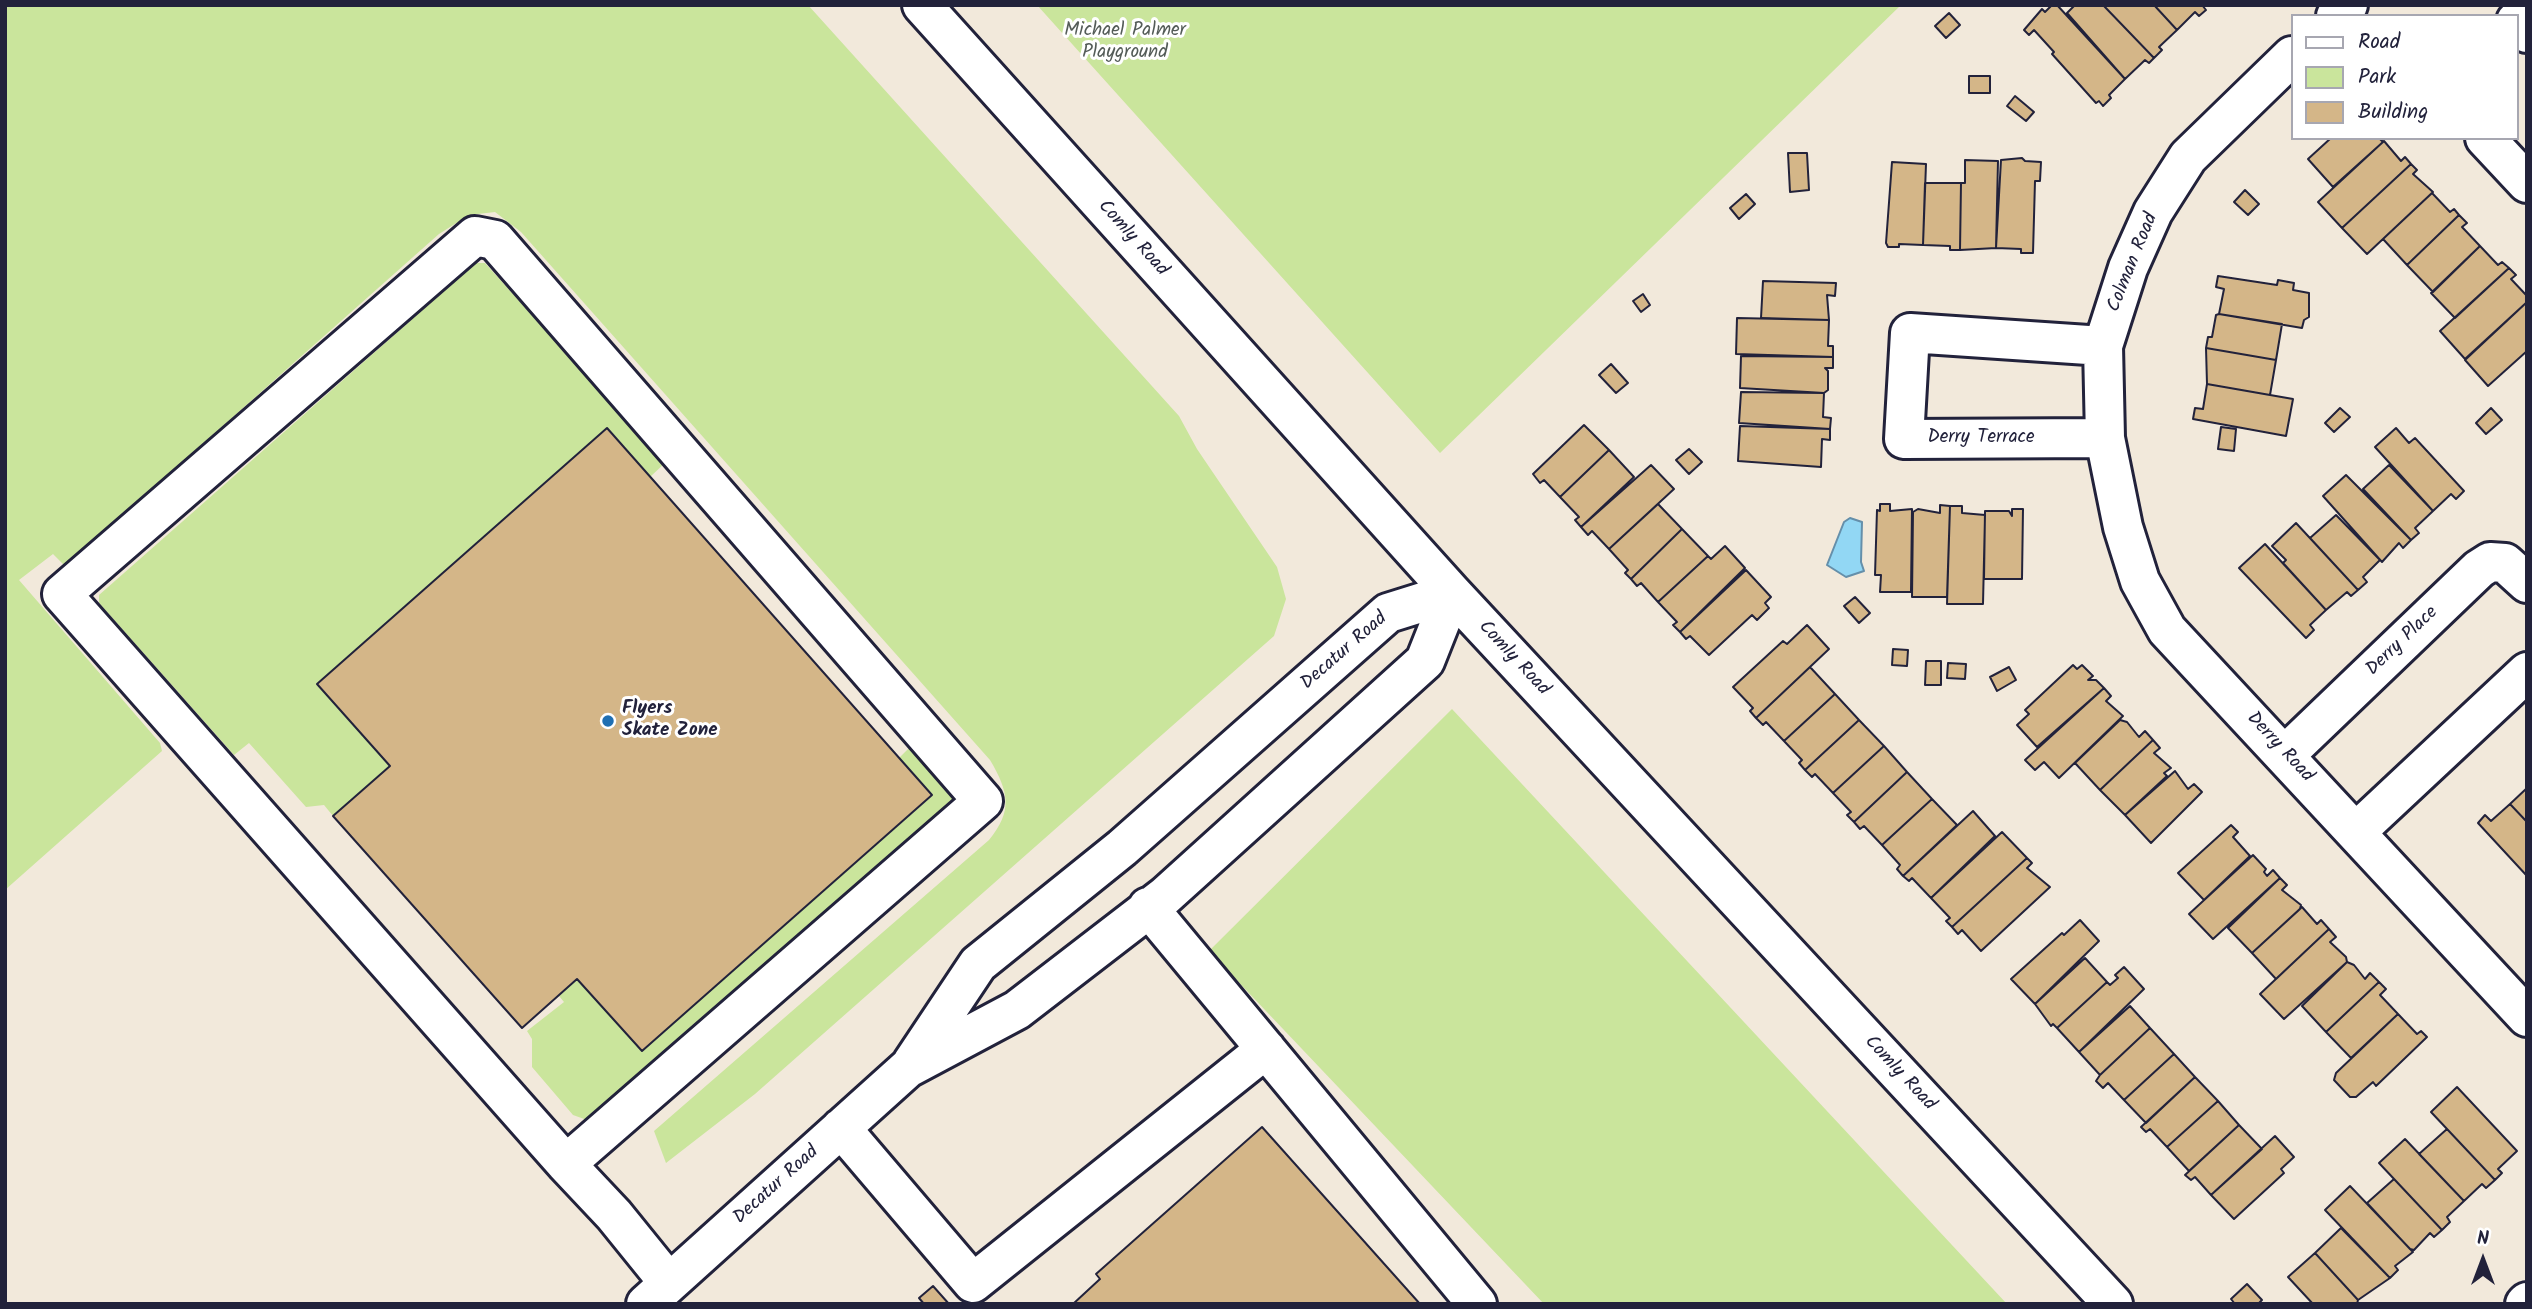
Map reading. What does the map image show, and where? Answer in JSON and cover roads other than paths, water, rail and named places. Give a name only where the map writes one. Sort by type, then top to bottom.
[{"type":"street","name":"Comly Road","points":[[922,5],[1452,593],[2113,1304]]},
{"type":"street","name":"Colman Road","points":[[2105,438],[2103,346],[2128,268],[2153,212],[2188,157],[2290,58]]},
{"type":"street","points":[[2488,140],[2527,183]]},
{"type":"street","points":[[566,1164],[984,801],[495,240],[475,236],[62,594],[566,1164],[614,1215],[658,1294]]},
{"type":"street","name":"Derry Terrace","points":[[2103,346],[1910,333],[1905,439],[2105,438]]},
{"type":"street","name":"Derry Road","points":[[2105,438],[2126,538],[2140,581],[2167,630],[2527,1017]]},
{"type":"street","name":"Derry Place","points":[[2285,755],[2479,569],[2490,562],[2505,563],[2527,583]]},
{"type":"street","name":"Decatur Road","points":[[658,1294],[908,1068],[1017,1010],[1165,896],[1425,661],[1452,593]]},
{"type":"street","name":"Decatur Road","points":[[908,1068],[978,964],[1122,848],[1388,613],[1452,593]]},
{"type":"street","points":[[2356,832],[2527,672]]},
{"type":"street","points":[[1148,907],[1477,1304]]},
{"type":"street","points":[[841,1128],[972,1283],[1266,1049]]},
{"type":"water","points":[[1850,518],[1862,522],[1861,562],[1864,571],[1846,577],[1827,565],[1844,522]]},
{"type":"place","name":"Flyers Skate Zone","points":[[608,721]]},
{"type":"park label","name":"Michael Palmer Playground","points":[[1125,43]]}]
